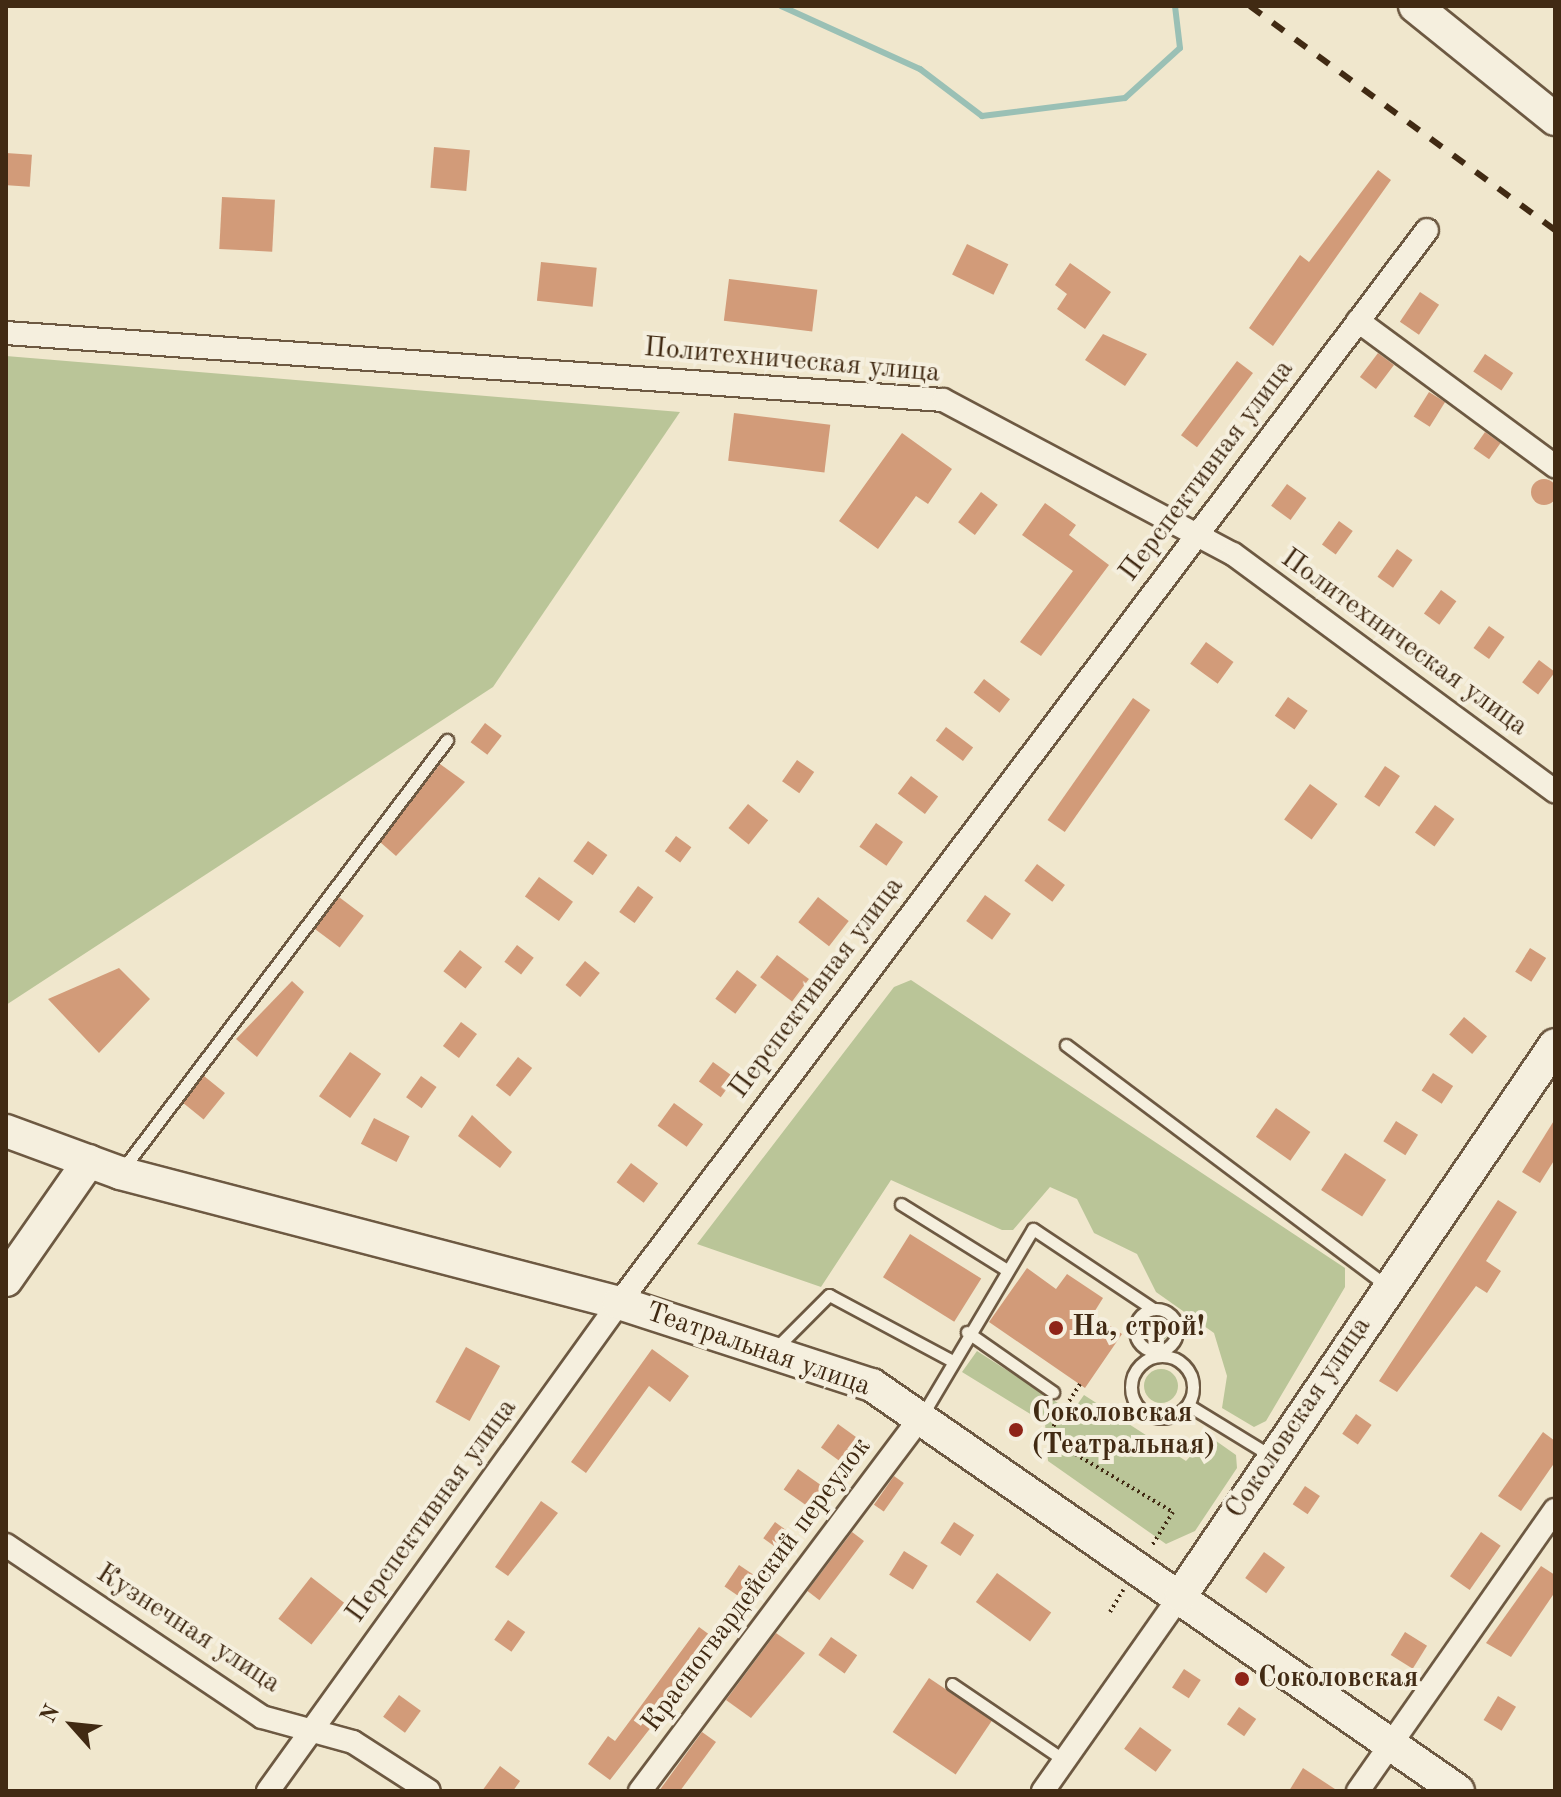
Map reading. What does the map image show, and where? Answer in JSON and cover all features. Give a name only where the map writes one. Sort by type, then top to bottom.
[{"type":"main road","points":[[1419,7],[1555,119]]},
{"type":"main road","name":"Соколовская улица","points":[[1181,1595],[1277,1459],[1388,1286],[1555,1045]]},
{"type":"main road","name":"Театральная улица","points":[[6,1131],[120,1173],[619,1303],[872,1385],[923,1414],[1458,1791]]},
{"type":"main road","points":[[6,1280],[89,1161]]},
{"type":"street","name":"Перспективная улица","points":[[268,1791],[619,1303],[1427,230]]},
{"type":"street","points":[[1358,321],[1555,466]]},
{"type":"street","name":"Политехническая улица","points":[[6,333],[943,400],[1196,534],[1555,791]]},
{"type":"street","name":"Красногвардейский переулок","points":[[640,1791],[923,1414]]},
{"type":"street","points":[[1358,1791],[1555,1510]]},
{"type":"street","name":"Кузнечная улица","points":[[6,1545],[262,1717],[314,1727],[353,1742],[429,1791]]},
{"type":"street","name":"Соколовская улица","points":[[1043,1791],[1181,1595]]},
{"type":"lane","points":[[120,1173],[447,740]]},
{"type":"lane","points":[[1066,1045],[1388,1286]]},
{"type":"lane","points":[[901,1204],[1007,1270]]},
{"type":"lane","points":[[923,1414],[949,1359],[1033,1229],[1153,1309],[1172,1315],[1179,1361],[1192,1381],[1188,1405]]},
{"type":"lane","points":[[773,1352],[829,1295],[949,1359]]},
{"type":"lane","points":[[1153,1309],[1135,1328],[1142,1347],[1163,1350],[1177,1335]]},
{"type":"lane","points":[[967,1332],[1053,1392]]},
{"type":"lane","points":[[1179,1361],[1146,1361],[1132,1392],[1155,1418],[1188,1405]]},
{"type":"lane","points":[[1188,1405],[1277,1459]]},
{"type":"lane","points":[[952,1684],[1064,1760]]},
{"type":"path","points":[[1080,1384],[1051,1430],[1055,1442],[1173,1512],[1151,1547]]},
{"type":"path","points":[[1110,1612],[1126,1584]]},
{"type":"green space","points":[[6,356],[680,412],[493,687],[6,1005]]},
{"type":"green space","points":[[911,980],[1345,1268],[1345,1287],[1266,1421],[1254,1427],[1222,1408],[1227,1376],[1214,1333],[1156,1292],[1137,1254],[1094,1233],[1077,1199],[1050,1187],[1013,1230],[1002,1230],[891,1180],[821,1287],[697,1244],[894,987]]},
{"type":"green space","points":[[1157,1318],[1166,1321],[1169,1330],[1166,1339],[1157,1342],[1148,1339],[1145,1330],[1148,1321]]},
{"type":"green space","points":[[977,1351],[1072,1412],[1084,1395],[1186,1461],[1209,1436],[1236,1455],[1237,1468],[1195,1531],[1166,1544],[1048,1461],[1045,1423],[962,1372]]},
{"type":"green space","points":[[1161,1369],[1173,1374],[1178,1386],[1173,1398],[1161,1403],[1149,1398],[1144,1386],[1149,1374]]},
{"type":"building","points":[[434,147],[470,150],[466,191],[430,188]]},
{"type":"building","points":[[6,153],[32,155],[30,187],[6,185]]},
{"type":"building","points":[[1378,170],[1391,180],[1273,346],[1249,328],[1300,255],[1309,262]]},
{"type":"building","points":[[222,197],[275,200],[272,252],[219,249]]},
{"type":"building","points":[[967,244],[1008,264],[993,295],[952,275]]},
{"type":"building","points":[[541,262],[597,268],[593,307],[537,301]]},
{"type":"building","points":[[1070,263],[1111,292],[1085,329],[1057,309],[1067,294],[1055,285]]},
{"type":"building","points":[[729,279],[817,290],[812,332],[724,321]]},
{"type":"building","points":[[1420,292],[1439,305],[1419,335],[1400,322]]},
{"type":"building","points":[[1103,334],[1147,354],[1125,386],[1085,360]]},
{"type":"building","points":[[1378,353],[1394,365],[1376,389],[1360,377]]},
{"type":"building","points":[[1485,354],[1513,373],[1501,390],[1473,371]]},
{"type":"building","points":[[1237,361],[1253,373],[1197,447],[1181,435]]},
{"type":"building","points":[[1429,392],[1445,402],[1430,427],[1414,417]]},
{"type":"building","points":[[734,413],[830,425],[824,472],[728,461]]},
{"type":"building","points":[[1485,432],[1501,443],[1489,459],[1474,448]]},
{"type":"building","points":[[902,433],[952,469],[928,504],[916,496],[878,549],[839,521]]},
{"type":"building","points":[[1544,479],[1553,483],[1557,492],[1553,501],[1544,505],[1535,501],[1531,492],[1535,483]]},
{"type":"building","points":[[1287,484],[1306,498],[1291,520],[1271,506]]},
{"type":"building","points":[[981,492],[998,505],[975,535],[958,522]]},
{"type":"building","points":[[1045,503],[1076,525],[1069,535],[1109,565],[1041,656],[1020,642],[1073,571],[1022,535]]},
{"type":"building","points":[[1339,521],[1353,531],[1336,554],[1322,544]]},
{"type":"building","points":[[1397,549],[1413,560],[1393,588],[1377,577]]},
{"type":"building","points":[[1441,590],[1456,601],[1439,625],[1424,613]]},
{"type":"building","points":[[1489,626],[1505,637],[1489,659],[1474,648]]},
{"type":"building","points":[[1206,642],[1234,662],[1218,684],[1190,664]]},
{"type":"building","points":[[1539,660],[1555,672],[1538,694],[1522,682]]},
{"type":"building","points":[[984,679],[1010,699],[1000,713],[974,692]]},
{"type":"building","points":[[1288,697],[1308,711],[1294,730],[1275,716]]},
{"type":"building","points":[[1133,698],[1150,710],[1065,832],[1048,820]]},
{"type":"building","points":[[485,723],[502,736],[487,755],[471,742]]},
{"type":"building","points":[[946,727],[973,747],[963,761],[936,741]]},
{"type":"building","points":[[797,760],[814,772],[799,793],[782,781]]},
{"type":"building","points":[[440,764],[465,782],[396,856],[380,842]]},
{"type":"building","points":[[1385,766],[1400,776],[1379,807],[1364,797]]},
{"type":"building","points":[[911,776],[938,796],[925,814],[898,794]]},
{"type":"building","points":[[1310,784],[1338,804],[1312,840],[1284,820]]},
{"type":"building","points":[[748,804],[768,820],[749,844],[728,828]]},
{"type":"building","points":[[1435,805],[1454,819],[1434,847],[1415,833]]},
{"type":"building","points":[[876,823],[903,842],[886,866],[859,847]]},
{"type":"building","points":[[676,836],[691,847],[680,863],[665,851]]},
{"type":"building","points":[[588,841],[607,855],[593,875],[573,861]]},
{"type":"building","points":[[1037,864],[1065,885],[1052,902],[1024,881]]},
{"type":"building","points":[[539,877],[573,902],[559,921],[525,896]]},
{"type":"building","points":[[638,886],[653,897],[635,923],[619,912]]},
{"type":"building","points":[[985,895],[1011,914],[992,940],[966,921]]},
{"type":"building","points":[[339,897],[364,916],[340,948],[315,929]]},
{"type":"building","points":[[818,897],[849,921],[829,946],[798,922]]},
{"type":"building","points":[[517,945],[534,958],[521,974],[504,962]]},
{"type":"building","points":[[1530,948],[1546,958],[1531,982],[1515,972]]},
{"type":"building","points":[[460,950],[482,967],[465,989],[443,971]]},
{"type":"building","points":[[777,955],[809,979],[792,1001],[760,977]]},
{"type":"building","points":[[585,961],[600,973],[580,997],[565,985]]},
{"type":"building","points":[[119,968],[150,999],[99,1053],[48,999]]},
{"type":"building","points":[[737,970],[757,985],[735,1014],[715,999]]},
{"type":"building","points":[[292,981],[304,992],[257,1057],[236,1039]]},
{"type":"building","points":[[1464,1017],[1487,1036],[1472,1054],[1449,1035]]},
{"type":"building","points":[[461,1022],[477,1034],[459,1058],[443,1046]]},
{"type":"building","points":[[350,1052],[381,1074],[350,1118],[319,1096]]},
{"type":"building","points":[[518,1057],[532,1068],[510,1096],[496,1085]]},
{"type":"building","points":[[713,1062],[735,1078],[721,1097],[699,1081]]},
{"type":"building","points":[[1433,1073],[1453,1086],[1442,1104],[1422,1091]]},
{"type":"building","points":[[204,1076],[225,1093],[204,1119],[183,1102]]},
{"type":"building","points":[[421,1076],[437,1087],[422,1108],[406,1097]]},
{"type":"building","points":[[674,1103],[703,1124],[687,1147],[658,1126]]},
{"type":"building","points":[[1276,1108],[1310,1132],[1290,1161],[1256,1137]]},
{"type":"building","points":[[472,1115],[512,1152],[500,1168],[458,1136]]},
{"type":"building","points":[[374,1118],[410,1136],[396,1162],[361,1144]]},
{"type":"building","points":[[1555,1119],[1555,1159],[1540,1183],[1522,1172]]},
{"type":"building","points":[[1396,1121],[1418,1135],[1405,1155],[1383,1141]]},
{"type":"building","points":[[1345,1153],[1386,1180],[1362,1217],[1321,1190]]},
{"type":"building","points":[[631,1163],[658,1183],[644,1203],[617,1182]]},
{"type":"building","points":[[1498,1200],[1517,1212],[1486,1261],[1501,1271],[1487,1293],[1476,1286],[1397,1392],[1379,1381]]},
{"type":"building","points":[[910,1234],[981,1279],[954,1322],[883,1277]]},
{"type":"building","name":"На, строй!","points":[[1027,1268],[1056,1289],[1067,1274],[1103,1298],[1093,1314],[1122,1334],[1085,1388],[989,1322]]},
{"type":"building","points":[[466,1347],[500,1366],[470,1421],[435,1402]]},
{"type":"building","points":[[652,1349],[689,1376],[670,1402],[649,1386],[586,1473],[571,1462]]},
{"type":"building","points":[[1356,1414],[1372,1425],[1358,1445],[1342,1434]]},
{"type":"building","points":[[838,1424],[861,1441],[844,1465],[821,1447]]},
{"type":"building","points":[[1543,1432],[1555,1441],[1555,1462],[1521,1511],[1498,1496]]},
{"type":"building","points":[[798,1469],[828,1490],[814,1511],[784,1489]]},
{"type":"building","points":[[894,1476],[904,1483],[884,1512],[874,1505]]},
{"type":"building","points":[[1305,1486],[1320,1496],[1308,1514],[1293,1504]]},
{"type":"building","points":[[541,1501],[558,1513],[508,1576],[495,1567]]},
{"type":"building","points":[[775,1522],[793,1535],[781,1551],[763,1538]]},
{"type":"building","points":[[954,1522],[974,1535],[961,1556],[940,1543]]},
{"type":"building","points":[[852,1532],[864,1541],[819,1600],[807,1591]]},
{"type":"building","points":[[1481,1532],[1501,1546],[1470,1590],[1450,1576]]},
{"type":"building","points":[[904,1551],[928,1566],[913,1590],[889,1575]]},
{"type":"building","points":[[1264,1552],[1285,1567],[1266,1593],[1245,1578]]},
{"type":"building","points":[[739,1565],[761,1580],[747,1602],[724,1587]]},
{"type":"building","points":[[1541,1566],[1555,1575],[1555,1592],[1511,1657],[1486,1643]]},
{"type":"building","points":[[997,1573],[1051,1612],[1030,1642],[976,1602]]},
{"type":"building","points":[[311,1577],[344,1603],[311,1645],[278,1619]]},
{"type":"building","points":[[508,1620],[525,1632],[511,1652],[494,1640]]},
{"type":"building","points":[[699,1627],[718,1641],[610,1780],[588,1764],[608,1736],[615,1741]]},
{"type":"building","points":[[1405,1632],[1427,1646],[1413,1669],[1391,1655]]},
{"type":"building","points":[[776,1633],[805,1653],[751,1718],[726,1700]]},
{"type":"building","points":[[831,1637],[857,1655],[845,1673],[818,1655]]},
{"type":"building","points":[[1184,1669],[1201,1680],[1189,1698],[1172,1687]]},
{"type":"building","points":[[929,1678],[992,1720],[956,1774],[893,1732]]},
{"type":"building","points":[[399,1695],[421,1711],[405,1733],[383,1717]]},
{"type":"building","points":[[1498,1696],[1516,1707],[1502,1731],[1484,1720]]},
{"type":"building","points":[[1239,1707],[1256,1719],[1244,1736],[1227,1724]]},
{"type":"building","points":[[1140,1727],[1172,1750],[1156,1772],[1124,1749]]},
{"type":"building","points":[[702,1732],[716,1742],[680,1791],[659,1791]]},
{"type":"building","points":[[500,1766],[520,1781],[513,1791],[482,1791]]},
{"type":"building","points":[[1303,1768],[1338,1791],[1289,1791]]},
{"type":"waterway","points":[[781,6],[920,69],[982,116],[1125,98],[1180,48],[1175,6]]},
{"type":"railway","points":[[1250,6],[1555,230]]},
{"type":"place","name":"На, строй!","points":[[1056,1328]]},
{"type":"place","name":"Соколовская (Театральная)","points":[[1016,1430]]},
{"type":"place","name":"Соколовская","points":[[1242,1679]]}]
